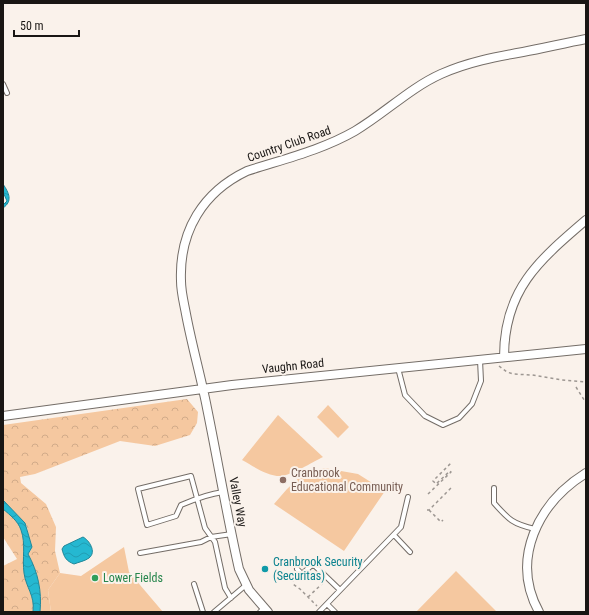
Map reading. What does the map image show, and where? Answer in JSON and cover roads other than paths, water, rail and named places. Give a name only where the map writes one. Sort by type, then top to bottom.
[{"type":"street","name":"Country Club Road","points":[[203,388],[185,308],[181,282],[181,266],[183,251],[193,221],[205,202],[217,190],[230,180],[247,171],[316,149],[341,138],[364,126],[417,87],[453,69],[488,58],[586,39]]},
{"type":"street","points":[[504,357],[504,343],[508,318],[516,295],[524,281],[543,259],[586,220]]},
{"type":"street","name":"Vaughn Road","points":[[3,416],[203,388],[586,349]]},
{"type":"street","name":"Valley Way","points":[[203,388],[239,569],[246,585],[264,611]]},
{"type":"street","points":[[539,612],[530,592],[527,563],[535,529],[551,503],[570,484],[586,473]]},
{"type":"lane","points":[[3,84],[7,93]]},
{"type":"lane","points":[[398,368],[405,395],[425,416],[443,425],[459,418],[472,404],[481,381],[480,360]]},
{"type":"lane","points":[[224,492],[197,498],[181,505],[176,516],[147,525],[138,489],[191,476],[197,498],[205,528],[215,542],[225,588],[231,598]]},
{"type":"lane","points":[[494,488],[494,503],[504,515],[511,521],[521,526],[535,529]]},
{"type":"lane","points":[[320,611],[401,527],[408,497]]},
{"type":"lane","points":[[140,553],[201,542],[212,537],[232,534]]},
{"type":"lane","points":[[394,535],[410,552]]},
{"type":"lane","points":[[297,569],[302,574],[313,564],[340,590]]},
{"type":"lane","points":[[194,584],[203,612]]},
{"type":"lane","points":[[214,612],[246,585]]},
{"type":"lane","points":[[327,604],[335,612]]},
{"type":"water","points":[[3,184],[7,191],[9,200],[3,208],[3,205],[7,201],[3,192]]},
{"type":"water","points":[[3,500],[25,523],[32,547],[28,554],[38,582],[40,612],[33,612],[32,596],[25,578],[21,530],[16,521],[3,509]]},
{"type":"water","points":[[83,537],[90,543],[92,550],[91,555],[84,561],[74,564],[69,562],[62,549],[64,546]]},
{"type":"place","name":"Cranbrook Educational Community","points":[[283,480]]},
{"type":"place","name":"Cranbrook Security (Securitas)","points":[[265,569]]},
{"type":"place","name":"Lower Fields","points":[[95,578]]}]
